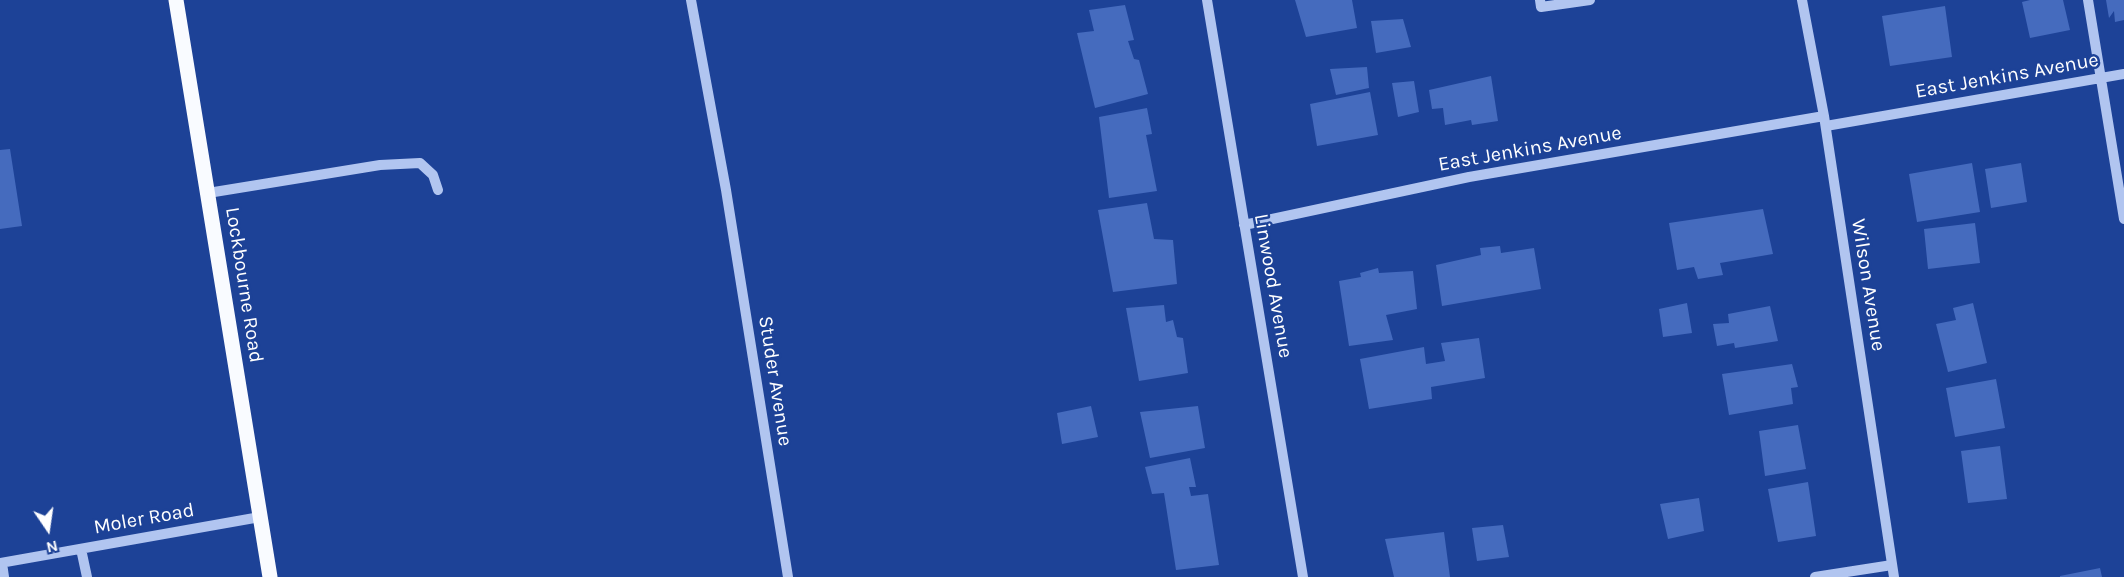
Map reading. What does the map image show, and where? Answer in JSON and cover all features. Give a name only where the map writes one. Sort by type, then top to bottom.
[{"type":"main road","name":"Lockbourne Road","points":[[176,0],[270,577]]},
{"type":"street","name":"Studer Avenue","points":[[691,0],[726,190],[789,577]]},
{"type":"street","name":"Linwood Avenue","points":[[1207,0],[1303,577]]},
{"type":"street","points":[[1540,0],[1541,7],[1590,0]]},
{"type":"street","name":"Wilson Avenue","points":[[1802,0],[1825,121],[1894,577]]},
{"type":"street","points":[[2088,0],[2124,219]]},
{"type":"street","name":"East Jenkins Avenue","points":[[1244,225],[1469,177],[2124,74]]},
{"type":"street","points":[[208,193],[380,165],[420,163],[433,175],[438,190]]},
{"type":"street","name":"Moler Road","points":[[1,563],[260,517]]},
{"type":"street","points":[[81,549],[87,577]]},
{"type":"street","points":[[1,563],[4,577]]},
{"type":"street","points":[[1815,577],[1892,565]]},
{"type":"building","points":[[1295,0],[1352,0],[1357,28],[1306,37]]},
{"type":"building","points":[[2063,0],[2070,30],[2030,38],[2022,2]]},
{"type":"building","points":[[2106,0],[2124,0],[2124,20],[2115,22],[2114,11],[2109,18]]},
{"type":"building","points":[[1125,5],[1134,40],[1128,41],[1134,59],[1139,60],[1148,94],[1095,108],[1077,33],[1094,31],[1089,10]]},
{"type":"building","points":[[1945,6],[1952,57],[1890,66],[1882,16]]},
{"type":"building","points":[[1403,19],[1411,47],[1376,53],[1371,21]]},
{"type":"building","points":[[1367,67],[1369,88],[1336,95],[1330,69]]},
{"type":"building","points":[[1491,76],[1498,121],[1472,125],[1471,120],[1445,125],[1443,108],[1432,109],[1429,90]]},
{"type":"building","points":[[1414,81],[1419,112],[1398,117],[1392,83]]},
{"type":"building","points":[[1370,92],[1378,135],[1317,146],[1310,104]]},
{"type":"building","points":[[1147,108],[1152,134],[1146,135],[1157,191],[1109,198],[1099,117]]},
{"type":"building","points":[[10,149],[22,226],[0,229],[0,150]]},
{"type":"building","points":[[1972,163],[1980,212],[1917,222],[1909,174]]},
{"type":"building","points":[[2021,163],[2027,202],[1991,208],[1985,169]]},
{"type":"building","points":[[1147,203],[1154,239],[1173,240],[1177,284],[1113,292],[1098,210]]},
{"type":"building","points":[[1763,209],[1773,254],[1720,263],[1723,275],[1698,279],[1694,267],[1677,270],[1669,223]]},
{"type":"building","points":[[1975,223],[1980,263],[1928,269],[1924,229]]},
{"type":"building","points":[[1500,246],[1501,253],[1534,248],[1541,289],[1442,306],[1436,265],[1481,255],[1480,248]]},
{"type":"building","points":[[1378,268],[1379,273],[1413,271],[1417,309],[1386,315],[1393,340],[1349,346],[1339,281],[1361,277],[1360,273]]},
{"type":"building","points":[[1687,303],[1692,333],[1663,337],[1659,309]]},
{"type":"building","points":[[1973,303],[1987,363],[1948,372],[1936,324],[1956,320],[1953,308]]},
{"type":"building","points":[[1164,305],[1166,322],[1173,320],[1177,337],[1183,338],[1188,373],[1139,381],[1126,308]]},
{"type":"building","points":[[1770,306],[1778,341],[1735,348],[1734,343],[1717,346],[1713,324],[1729,323],[1728,314]]},
{"type":"building","points":[[1479,338],[1485,378],[1431,387],[1432,399],[1369,409],[1360,359],[1424,347],[1426,364],[1445,361],[1441,343]]},
{"type":"building","points":[[1792,364],[1798,387],[1791,388],[1793,404],[1729,415],[1722,374]]},
{"type":"building","points":[[1996,379],[2005,428],[1955,437],[1946,388]]},
{"type":"building","points":[[1091,406],[1098,437],[1062,444],[1057,413]]},
{"type":"building","points":[[1198,406],[1205,448],[1150,458],[1140,412]]},
{"type":"building","points":[[1798,425],[1806,469],[1765,476],[1759,431]]},
{"type":"building","points":[[2000,446],[2007,499],[1968,503],[1961,451]]},
{"type":"building","points":[[1190,458],[1196,487],[1189,487],[1191,496],[1208,494],[1219,565],[1176,570],[1164,493],[1152,494],[1145,467]]},
{"type":"building","points":[[1808,482],[1816,536],[1778,542],[1768,489]]},
{"type":"building","points":[[1699,498],[1704,531],[1668,539],[1660,504]]},
{"type":"building","points":[[1503,525],[1509,557],[1477,561],[1472,528]]},
{"type":"building","points":[[1444,532],[1450,577],[1394,577],[1385,539]]},
{"type":"building","points":[[2100,568],[2102,577],[2060,577],[2060,576]]}]
